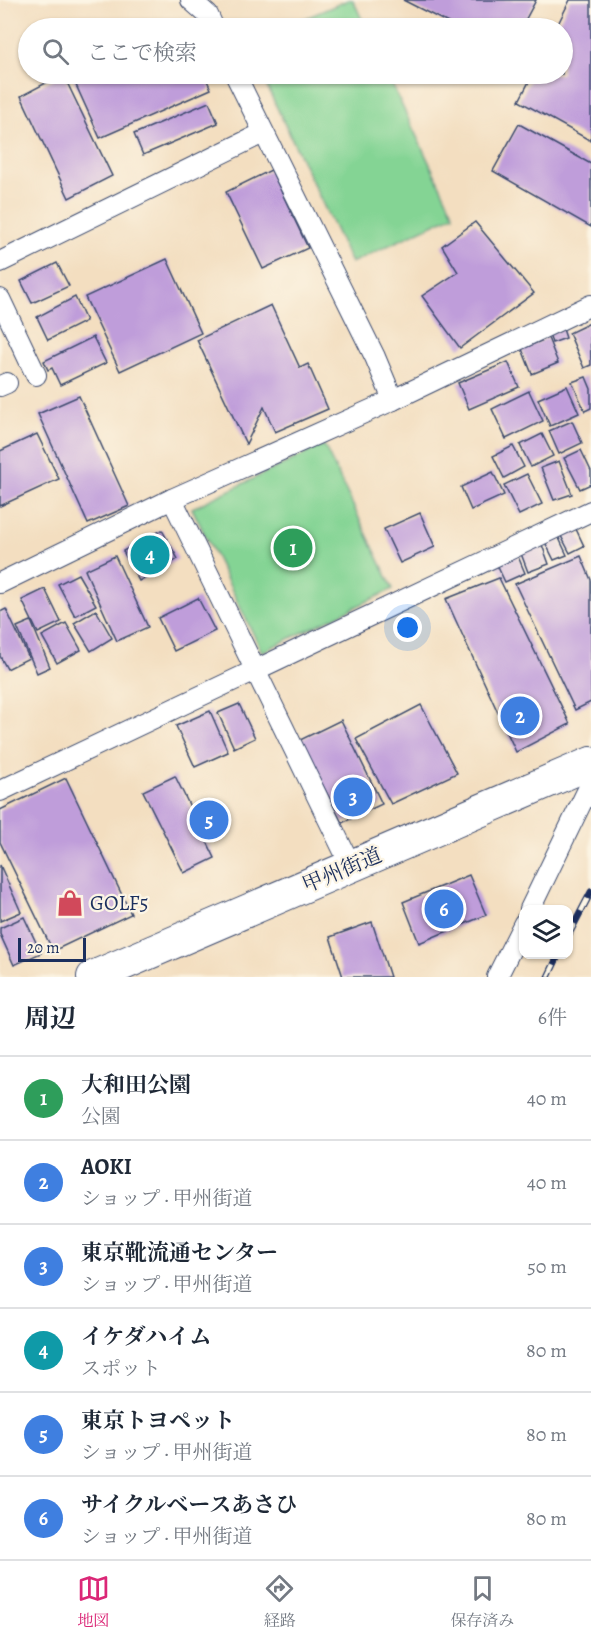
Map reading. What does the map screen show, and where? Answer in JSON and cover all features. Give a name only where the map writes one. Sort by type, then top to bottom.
[{"type":"highway","name":"甲州街道","points":[[93,977],[591,763]]},
{"type":"street","points":[[190,0],[209,18]]},
{"type":"street","points":[[240,84],[375,357],[393,400]]},
{"type":"street","points":[[0,262],[263,133]]},
{"type":"street","points":[[0,298],[36,375]]},
{"type":"street","points":[[0,583],[172,499],[393,400],[591,305]]},
{"type":"street","points":[[172,499],[351,866]]},
{"type":"street","points":[[0,791],[591,511]]},
{"type":"street","points":[[532,905],[591,783]]},
{"type":"street","points":[[497,977],[519,933]]},
{"type":"green space","points":[[353,0],[361,18],[306,18]]},
{"type":"green space","points":[[266,84],[392,84],[454,215],[351,263]]},
{"type":"green space","points":[[324,445],[393,589],[262,652],[192,508]]},
{"type":"building","points":[[403,0],[536,0],[526,18],[438,18]]},
{"type":"building","points":[[570,0],[591,0],[591,141],[519,101],[528,84],[573,84],[573,18],[561,18]]},
{"type":"building","points":[[44,84],[68,84],[112,176],[69,198],[21,96]]},
{"type":"building","points":[[76,84],[209,84],[211,89],[100,138]]},
{"type":"building","points":[[209,102],[218,123],[143,155],[134,134]]},
{"type":"building","points":[[519,124],[591,164],[591,227],[493,171]]},
{"type":"building","points":[[271,170],[308,248],[263,269],[226,192]]},
{"type":"building","points":[[475,222],[534,293],[460,348],[422,296],[458,272],[442,246]]},
{"type":"building","points":[[167,259],[201,333],[120,371],[85,297]]},
{"type":"building","points":[[57,263],[69,286],[32,303],[21,281]]},
{"type":"building","points":[[75,297],[86,321],[48,340],[37,317]]},
{"type":"building","points":[[271,305],[300,368],[308,364],[328,409],[275,432],[264,407],[246,444],[197,340]]},
{"type":"building","points":[[590,323],[591,365],[584,368],[569,333]]},
{"type":"building","points":[[563,329],[566,338],[552,343],[549,333]]},
{"type":"building","points":[[93,337],[106,363],[60,385],[52,368],[48,370],[44,361]]},
{"type":"building","points":[[548,338],[558,363],[532,374],[522,349]]},
{"type":"building","points":[[508,362],[519,387],[469,409],[458,383]]},
{"type":"building","points":[[586,377],[591,389],[591,408],[585,411],[572,382]]},
{"type":"building","points":[[567,386],[579,413],[550,426],[538,399]]},
{"type":"building","points":[[529,391],[543,421],[506,439],[492,409]]},
{"type":"building","points":[[79,396],[129,506],[88,524],[38,414]]},
{"type":"building","points":[[572,421],[582,443],[559,454],[549,431]]},
{"type":"building","points":[[37,434],[59,479],[0,506],[0,451]]},
{"type":"building","points":[[542,434],[553,456],[531,467],[520,445]]},
{"type":"building","points":[[513,446],[524,467],[504,478],[493,456]]},
{"type":"building","points":[[581,450],[591,471],[591,484],[580,489],[564,458]]},
{"type":"building","points":[[559,461],[572,494],[554,500],[541,468]]},
{"type":"building","points":[[493,472],[504,495],[471,510],[461,487]]},
{"type":"building","points":[[527,474],[542,504],[519,515],[504,485]]},
{"type":"building","points":[[420,513],[435,547],[400,563],[384,529]]},
{"type":"building","points":[[575,527],[584,546],[570,553],[560,534]]},
{"type":"building","points":[[162,530],[178,559],[139,581],[123,551]]},
{"type":"building","points":[[557,534],[567,555],[554,560],[544,540]]},
{"type":"building","points":[[541,542],[549,564],[528,572],[520,551]]},
{"type":"building","points":[[517,554],[525,573],[505,582],[496,563]]},
{"type":"building","points":[[115,556],[148,627],[117,641],[85,570]]},
{"type":"building","points":[[581,556],[591,580],[591,702],[575,710],[515,584]]},
{"type":"building","points":[[78,574],[96,605],[75,616],[58,584]]},
{"type":"building","points":[[499,578],[570,724],[516,752],[446,599]]},
{"type":"building","points":[[45,589],[61,622],[38,633],[22,600]]},
{"type":"building","points":[[198,598],[215,631],[174,651],[158,618]]},
{"type":"building","points":[[6,609],[29,658],[7,669],[0,656],[0,612]]},
{"type":"building","points":[[96,610],[112,638],[91,651],[74,623]]},
{"type":"building","points":[[31,621],[50,667],[37,673],[17,627]]},
{"type":"building","points":[[66,623],[81,650],[57,663],[42,636]]},
{"type":"building","points":[[239,704],[255,738],[234,748],[218,713]]},
{"type":"building","points":[[421,705],[457,773],[391,804],[356,739]]},
{"type":"building","points":[[210,711],[228,752],[195,767],[176,726]]},
{"type":"building","points":[[341,720],[382,804],[342,823],[300,740]]},
{"type":"building","points":[[175,776],[215,858],[184,873],[143,791]]},
{"type":"building","points":[[66,778],[131,914],[53,951],[0,842],[0,810]]},
{"type":"building","points":[[0,865],[21,912],[0,921]]},
{"type":"building","points":[[469,875],[486,915],[419,943],[403,902]]},
{"type":"building","points":[[24,917],[41,953],[14,965],[0,934],[0,928]]},
{"type":"building","points":[[372,922],[390,977],[343,977],[330,937]]},
{"type":"railway","points":[[573,926],[591,892]]},
{"type":"railway","points":[[548,977],[557,959]]},
{"type":"place","name":"大和田公園","points":[[293,548]]},
{"type":"place","name":"イケダハイム","points":[[150,555]]},
{"type":"place","name":"AOKI","points":[[520,716]]},
{"type":"place","name":"東京靴流通センター","points":[[353,797]]},
{"type":"place","name":"東京トヨペット","points":[[209,820]]},
{"type":"place","name":"GOLF5","points":[[70,903]]},
{"type":"place","name":"サイクルベースあさひ","points":[[444,909]]}]
